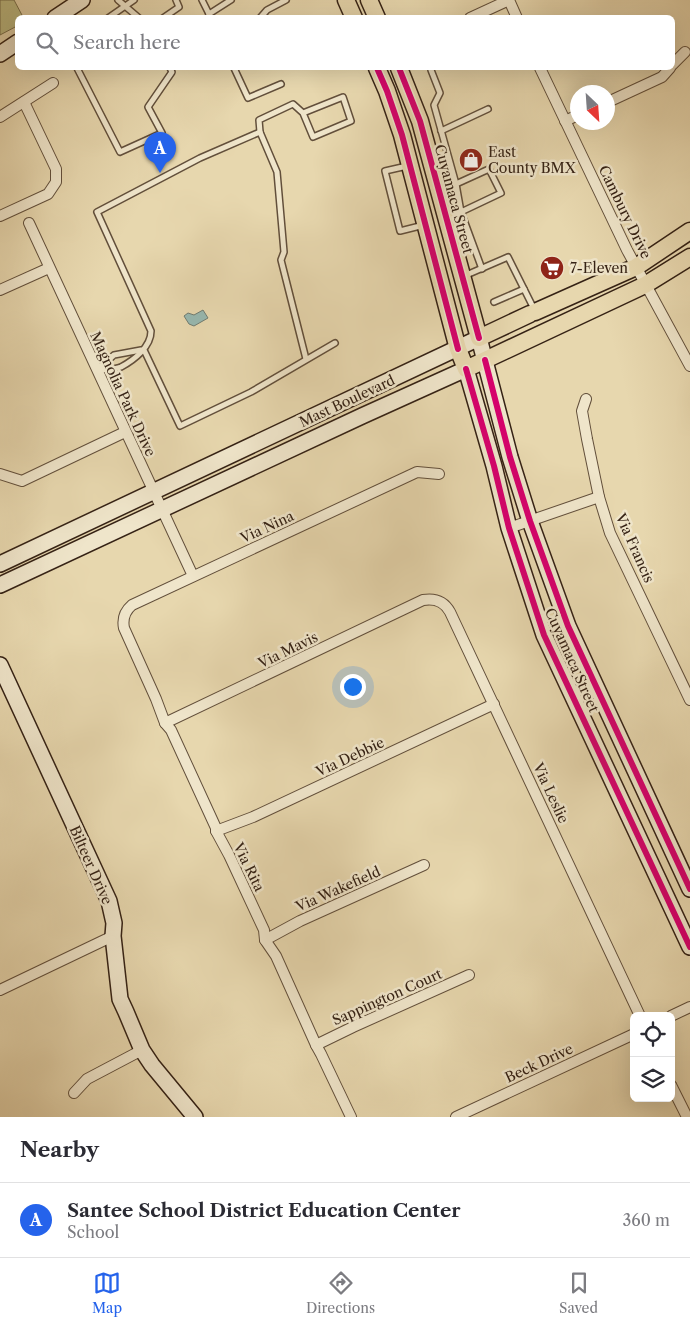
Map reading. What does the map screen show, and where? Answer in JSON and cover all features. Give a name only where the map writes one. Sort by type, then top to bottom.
[{"type":"main road","points":[[60,15],[82,0]]},
{"type":"main road","points":[[346,0],[353,15]]},
{"type":"main road","points":[[369,0],[376,15]]},
{"type":"main road","points":[[0,54],[15,44]]},
{"type":"main road","name":"Cuyamaca Street","points":[[378,70],[393,107],[458,349],[466,369],[494,466],[509,528],[544,634],[690,947]]},
{"type":"main road","name":"Cuyamaca Street","points":[[400,70],[453,214],[463,277],[508,447],[530,521],[568,626],[690,889]]},
{"type":"main road","name":"Mast Boulevard","points":[[0,564],[532,313],[636,266],[690,230]]},
{"type":"main road","name":"Mast Boulevard","points":[[0,585],[645,284],[690,257]]},
{"type":"main road","name":"Bilteer Drive","points":[[0,665],[109,901],[114,923],[113,936],[120,999],[142,1050],[194,1117]]},
{"type":"street","points":[[476,15],[509,0],[516,15]]},
{"type":"street","points":[[675,63],[685,52]]},
{"type":"street","name":"Cambury Drive","points":[[541,70],[645,284],[690,366]]},
{"type":"street","points":[[615,99],[662,77],[668,70]]},
{"type":"street","points":[[0,117],[53,83]]},
{"type":"street","points":[[0,216],[48,194],[56,182],[56,169],[24,102]]},
{"type":"street","points":[[565,121],[570,119]]},
{"type":"street","name":"Magnolia Park Drive","points":[[29,224],[193,576]]},
{"type":"street","points":[[0,290],[48,268]]},
{"type":"street","name":"Via Francis","points":[[586,399],[582,411],[599,496],[610,533],[690,700]]},
{"type":"street","points":[[0,474],[22,481],[125,432]]},
{"type":"street","name":"Via Nina","points":[[124,628],[124,616],[132,605],[417,472],[439,474]]},
{"type":"street","points":[[509,528],[599,496]]},
{"type":"street","name":"Via Leslie","points":[[423,600],[437,600],[448,608],[638,1012]]},
{"type":"street","name":"Via Mavis","points":[[165,723],[423,600]]},
{"type":"street","name":"Via Rita","points":[[124,628],[165,723],[174,737],[216,828],[216,832],[229,855],[264,930],[265,940],[276,956],[316,1046],[351,1117]]},
{"type":"street","name":"Via Debbie","points":[[216,832],[254,817],[494,704]]},
{"type":"street","name":"Via Wakefield","points":[[265,940],[300,921],[424,865]]},
{"type":"street","points":[[0,990],[113,936]]},
{"type":"street","name":"Sappington Court","points":[[316,1046],[353,1026],[469,975]]},
{"type":"street","points":[[675,1014],[690,1007]]},
{"type":"street","name":"Beck Drive","points":[[456,1117],[630,1036]]},
{"type":"street","points":[[74,1093],[87,1079],[142,1050]]},
{"type":"street","points":[[675,1093],[687,1117]]},
{"type":"lane","points":[[118,0],[135,15]]},
{"type":"lane","points":[[112,15],[134,0]]},
{"type":"lane","points":[[167,15],[179,7],[176,0]]},
{"type":"lane","points":[[202,0],[210,15]]},
{"type":"lane","points":[[211,15],[231,0]]},
{"type":"lane","points":[[263,15],[267,10],[286,0]]},
{"type":"lane","points":[[78,70],[120,152],[162,133],[148,107],[172,72],[171,70]]},
{"type":"lane","points":[[235,70],[248,98],[281,84]]},
{"type":"lane","points":[[430,70],[440,93],[434,105],[456,184],[453,214],[482,269]]},
{"type":"lane","points":[[303,112],[343,97],[351,121],[313,136],[303,112],[293,104],[259,120],[260,132],[277,172],[284,252],[281,260],[306,360]]},
{"type":"lane","points":[[441,131],[488,109]]},
{"type":"lane","points":[[96,370],[120,367],[144,350],[148,344],[151,331],[97,212],[200,158],[260,132]]},
{"type":"lane","points":[[410,165],[385,171],[400,231],[426,225]]},
{"type":"lane","points":[[453,214],[500,193],[489,168],[456,184]]},
{"type":"lane","points":[[463,277],[508,257],[524,289],[532,313]]},
{"type":"lane","points":[[494,302],[524,289]]},
{"type":"lane","points":[[144,350],[180,426],[251,392],[335,343]]},
{"type":"lane","points":[[96,370],[114,355],[144,350]]},
{"type":"shaded area","points":[[0,0],[14,0],[22,15],[15,15],[15,27],[0,35]]},
{"type":"water","points":[[203,310],[208,318],[194,326],[189,324],[184,316],[188,313],[194,315]]},
{"type":"cycle path","points":[[378,70],[402,135],[458,349]]},
{"type":"cycle path","points":[[400,70],[420,121],[479,338]]},
{"type":"cycle path","points":[[485,360],[510,457],[530,521],[568,626],[690,889]]},
{"type":"cycle path","points":[[466,369],[494,466],[509,528],[544,635],[690,947]]},
{"type":"place","name":"East County BMX","points":[[471,160]]},
{"type":"place","name":"Santee School District Education Center","points":[[160,173]]},
{"type":"place","name":"7-Eleven","points":[[552,268]]}]
